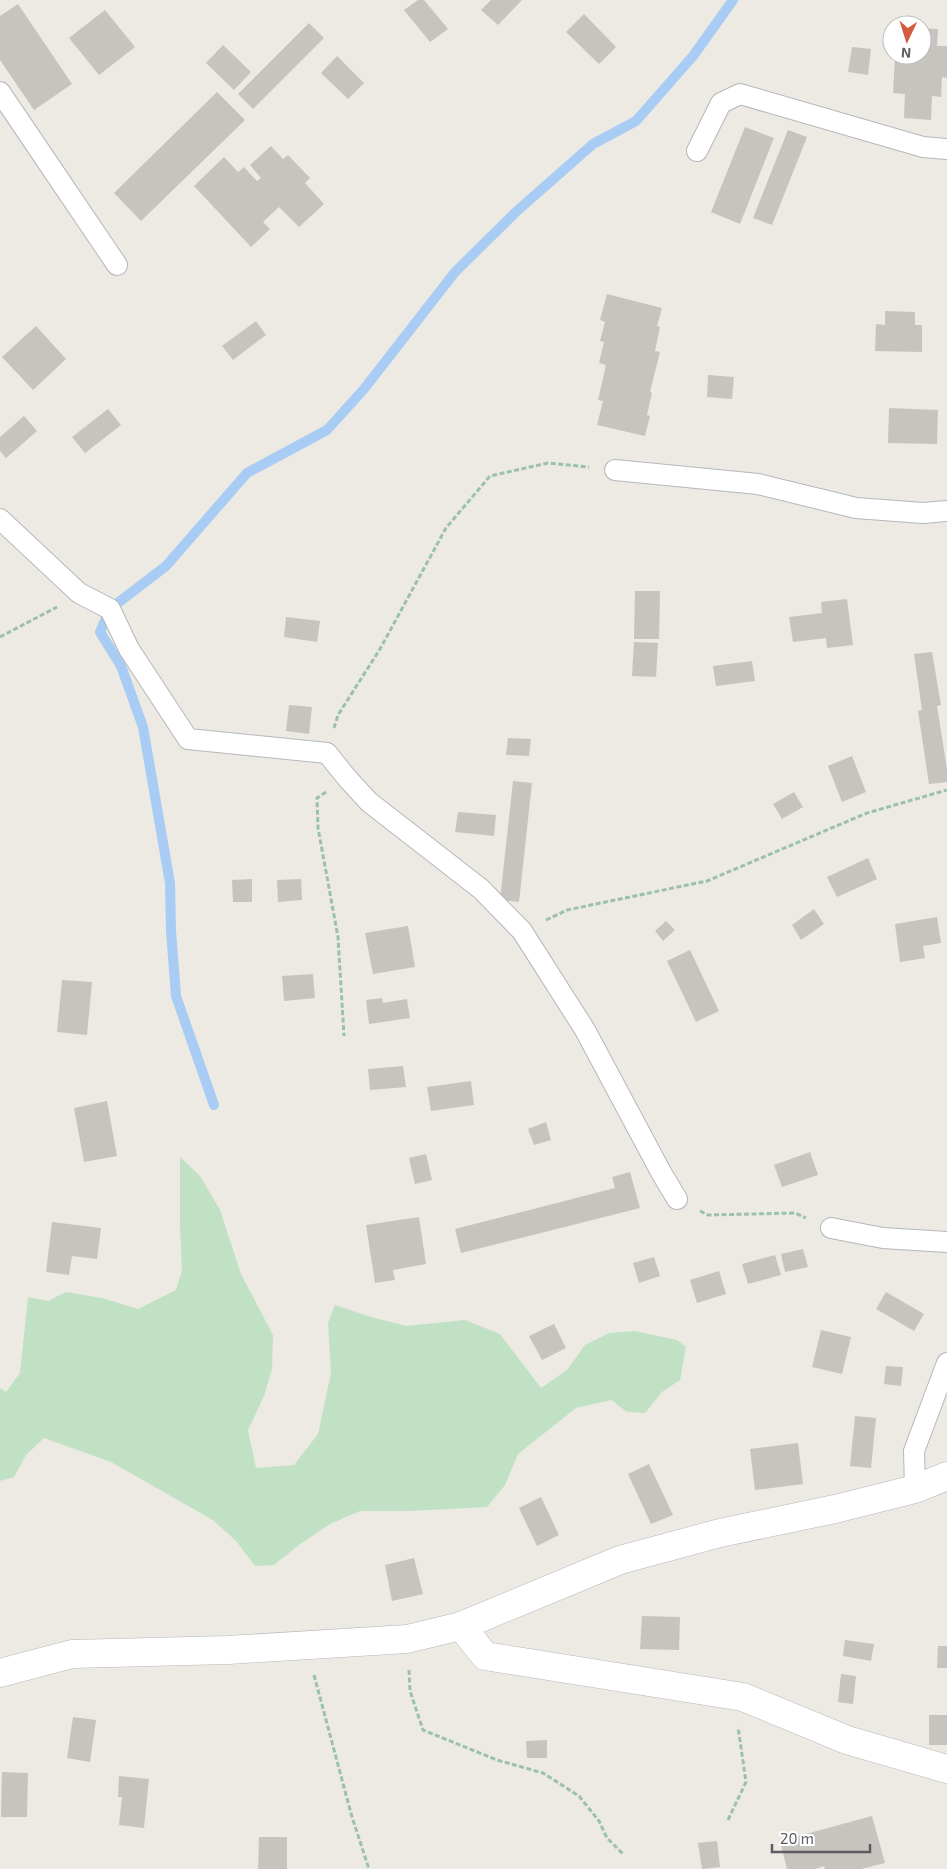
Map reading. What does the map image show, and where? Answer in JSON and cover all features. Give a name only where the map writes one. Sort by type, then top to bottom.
[{"type":"street","points":[[0,1673],[72,1654],[228,1650],[407,1639],[460,1626],[620,1560],[720,1533],[914,1490],[947,1476]]},
{"type":"street","points":[[460,1626],[485,1656],[743,1697],[847,1740],[947,1769]]},
{"type":"lane","points":[[0,92],[117,265]]},
{"type":"lane","points":[[697,151],[721,103],[740,94],[923,146],[947,149]]},
{"type":"lane","points":[[615,470],[758,484],[856,508],[923,513],[947,511]]},
{"type":"lane","points":[[0,519],[79,593],[110,609],[129,649],[188,739],[328,753],[369,802],[481,889],[522,931],[585,1030],[677,1199]]},
{"type":"lane","points":[[831,1228],[882,1238],[947,1242]]},
{"type":"lane","points":[[914,1490],[914,1451],[947,1363]]},
{"type":"path","points":[[328,753],[338,715],[380,649],[446,528],[490,476],[548,463],[615,470]]},
{"type":"path","points":[[0,637],[41,616],[79,593]]},
{"type":"path","points":[[344,1036],[338,937],[318,828],[317,798],[347,778]]},
{"type":"path","points":[[522,931],[567,910],[707,881],[867,813],[947,790]]},
{"type":"path","points":[[677,1199],[708,1215],[796,1213],[831,1228]]},
{"type":"path","points":[[407,1639],[410,1691],[423,1730],[497,1760],[543,1773],[580,1796],[598,1821],[607,1838],[623,1854]]},
{"type":"path","points":[[306,1645],[352,1817],[369,1869]]},
{"type":"path","points":[[728,1820],[746,1782],[738,1728],[743,1697]]},
{"type":"green space","points":[[180,1157],[200,1176],[220,1210],[241,1274],[273,1335],[272,1369],[264,1396],[248,1430],[256,1468],[294,1465],[318,1434],[331,1373],[328,1323],[335,1305],[406,1326],[465,1320],[500,1334],[541,1388],[567,1370],[585,1345],[609,1333],[635,1331],[677,1340],[686,1347],[680,1380],[662,1392],[645,1413],[627,1412],[611,1400],[576,1408],[518,1454],[505,1485],[487,1507],[409,1511],[360,1511],[330,1524],[274,1565],[255,1566],[236,1541],[213,1520],[111,1462],[44,1438],[26,1455],[14,1477],[0,1481],[0,1388],[6,1392],[20,1373],[28,1297],[48,1301],[66,1292],[102,1298],[138,1309],[176,1290],[182,1270]]},
{"type":"building","points":[[418,0],[424,0],[448,29],[430,42],[404,10]]},
{"type":"building","points":[[491,0],[522,0],[498,25],[481,10]]},
{"type":"building","points":[[18,4],[72,84],[34,110],[0,60],[0,16]]},
{"type":"building","points":[[105,10],[135,47],[99,75],[69,38]]},
{"type":"building","points":[[584,14],[616,47],[599,64],[566,32]]},
{"type":"building","points":[[309,23],[324,38],[253,109],[238,94]]},
{"type":"building","points":[[932,29],[938,29],[937,46],[947,46],[947,78],[942,77],[941,97],[932,96],[931,120],[904,118],[905,94],[893,93],[894,65],[932,65]]},
{"type":"building","points":[[223,45],[251,72],[234,90],[206,63]]},
{"type":"building","points":[[852,47],[871,49],[868,75],[848,72]]},
{"type":"building","points":[[337,56],[364,83],[348,99],[321,73]]},
{"type":"building","points":[[217,92],[245,120],[141,221],[114,193]]},
{"type":"building","points":[[745,127],[774,138],[740,224],[711,212]]},
{"type":"building","points":[[788,130],[807,137],[772,225],[753,218]]},
{"type":"building","points":[[271,146],[283,159],[288,155],[310,178],[305,183],[324,204],[299,227],[279,207],[263,222],[270,229],[251,247],[194,186],[224,157],[238,172],[244,167],[257,181],[261,178],[250,165]]},
{"type":"building","points":[[607,294],[662,308],[657,326],[660,327],[655,351],[660,352],[650,392],[652,393],[647,415],[650,416],[645,436],[597,425],[603,401],[598,400],[606,365],[599,363],[604,342],[600,341],[605,322],[600,320]]},
{"type":"building","points":[[885,311],[915,312],[915,325],[922,325],[922,352],[875,351],[876,324],[885,325]]},
{"type":"building","points":[[256,321],[266,335],[233,360],[222,346]]},
{"type":"building","points":[[36,326],[66,359],[33,390],[2,357]]},
{"type":"building","points":[[708,375],[734,377],[732,399],[707,397]]},
{"type":"building","points":[[889,408],[938,410],[937,444],[888,443]]},
{"type":"building","points":[[108,409],[121,425],[85,453],[72,437]]},
{"type":"building","points":[[24,416],[37,431],[6,458],[0,451],[0,437]]},
{"type":"building","points":[[635,591],[660,591],[659,639],[634,639]]},
{"type":"building","points":[[847,599],[853,645],[827,648],[826,638],[793,642],[789,617],[822,613],[821,602]]},
{"type":"building","points":[[286,617],[320,621],[317,642],[284,637]]},
{"type":"building","points":[[634,642],[658,643],[656,677],[632,676]]},
{"type":"building","points":[[932,652],[941,705],[937,706],[947,769],[947,782],[929,784],[918,711],[922,710],[914,654]]},
{"type":"building","points":[[752,661],[755,681],[716,686],[713,666]]},
{"type":"building","points":[[289,705],[312,707],[309,734],[286,731]]},
{"type":"building","points":[[508,738],[531,739],[529,756],[506,755]]},
{"type":"building","points":[[852,756],[866,792],[842,802],[828,766]]},
{"type":"building","points":[[513,781],[532,783],[519,902],[500,900]]},
{"type":"building","points":[[794,792],[803,807],[782,819],[773,804]]},
{"type":"building","points":[[458,812],[496,815],[494,836],[455,832]]},
{"type":"building","points":[[868,858],[877,879],[837,897],[827,877]]},
{"type":"building","points":[[252,879],[252,902],[233,902],[232,880]]},
{"type":"building","points":[[301,879],[302,900],[278,902],[277,880]]},
{"type":"building","points":[[814,909],[824,924],[801,940],[792,925]]},
{"type":"building","points":[[937,917],[941,943],[923,946],[925,958],[900,962],[895,924]]},
{"type":"building","points":[[666,921],[675,930],[663,941],[655,931]]},
{"type":"building","points":[[408,926],[415,967],[373,974],[365,933]]},
{"type":"building","points":[[690,950],[719,1011],[696,1022],[667,961]]},
{"type":"building","points":[[313,974],[315,998],[284,1001],[282,976]]},
{"type":"building","points":[[62,980],[92,982],[87,1035],[57,1032]]},
{"type":"building","points":[[382,998],[383,1003],[407,999],[410,1018],[369,1024],[366,1000]]},
{"type":"building","points":[[403,1066],[406,1087],[370,1090],[368,1069]]},
{"type":"building","points":[[471,1081],[474,1105],[431,1111],[427,1087]]},
{"type":"building","points":[[107,1101],[117,1156],[84,1162],[74,1108]]},
{"type":"building","points":[[546,1122],[551,1140],[534,1145],[528,1129]]},
{"type":"building","points":[[810,1152],[818,1175],[782,1187],[774,1165]]},
{"type":"building","points":[[426,1154],[432,1180],[415,1184],[409,1158]]},
{"type":"building","points":[[630,1172],[640,1208],[461,1253],[455,1229],[615,1188],[612,1177]]},
{"type":"building","points":[[419,1217],[426,1264],[393,1270],[395,1280],[375,1283],[366,1225]]},
{"type":"building","points":[[52,1222],[101,1228],[97,1259],[72,1256],[69,1275],[46,1272]]},
{"type":"building","points":[[803,1249],[808,1267],[785,1272],[781,1254]]},
{"type":"building","points":[[775,1255],[781,1275],[748,1284],[742,1264]]},
{"type":"building","points":[[654,1257],[660,1276],[639,1283],[633,1263]]},
{"type":"building","points":[[719,1271],[726,1294],[697,1303],[690,1280]]},
{"type":"building","points":[[886,1292],[924,1314],[914,1331],[876,1309]]},
{"type":"building","points":[[554,1324],[566,1348],[542,1360],[529,1336]]},
{"type":"building","points":[[821,1330],[851,1337],[842,1374],[812,1367]]},
{"type":"building","points":[[886,1366],[903,1367],[901,1386],[884,1384]]},
{"type":"building","points":[[855,1416],[876,1418],[871,1468],[850,1466]]},
{"type":"building","points":[[798,1443],[803,1484],[755,1490],[750,1449]]},
{"type":"building","points":[[649,1464],[673,1515],[651,1524],[628,1474]]},
{"type":"building","points":[[541,1497],[559,1535],[537,1546],[519,1508]]},
{"type":"building","points":[[414,1558],[423,1594],[392,1601],[385,1565]]},
{"type":"building","points":[[642,1616],[680,1617],[679,1650],[640,1649]]},
{"type":"building","points":[[845,1640],[874,1644],[871,1661],[843,1656]]},
{"type":"building","points":[[938,1646],[947,1646],[947,1668],[937,1668]]},
{"type":"building","points":[[841,1674],[856,1676],[853,1704],[838,1702]]},
{"type":"building","points":[[929,1715],[947,1715],[947,1745],[929,1745]]},
{"type":"building","points":[[73,1717],[96,1720],[90,1762],[67,1758]]},
{"type":"building","points":[[547,1740],[547,1758],[527,1758],[526,1741]]},
{"type":"building","points":[[2,1772],[28,1773],[27,1817],[1,1817]]},
{"type":"building","points":[[119,1776],[149,1779],[144,1828],[119,1825],[122,1797],[118,1797]]},
{"type":"building","points":[[872,1816],[885,1863],[861,1869],[825,1869],[824,1866],[815,1869],[787,1869],[780,1841]]},
{"type":"building","points":[[259,1837],[287,1837],[287,1869],[258,1869]]},
{"type":"building","points":[[717,1841],[720,1867],[702,1869],[698,1843]]},
{"type":"waterway","points":[[214,1105],[176,996],[171,931],[170,883],[143,727],[121,666],[100,632],[110,609],[166,566],[247,473],[327,430],[364,389],[455,272],[517,211],[593,144],[636,121],[693,56],[733,0]]}]
